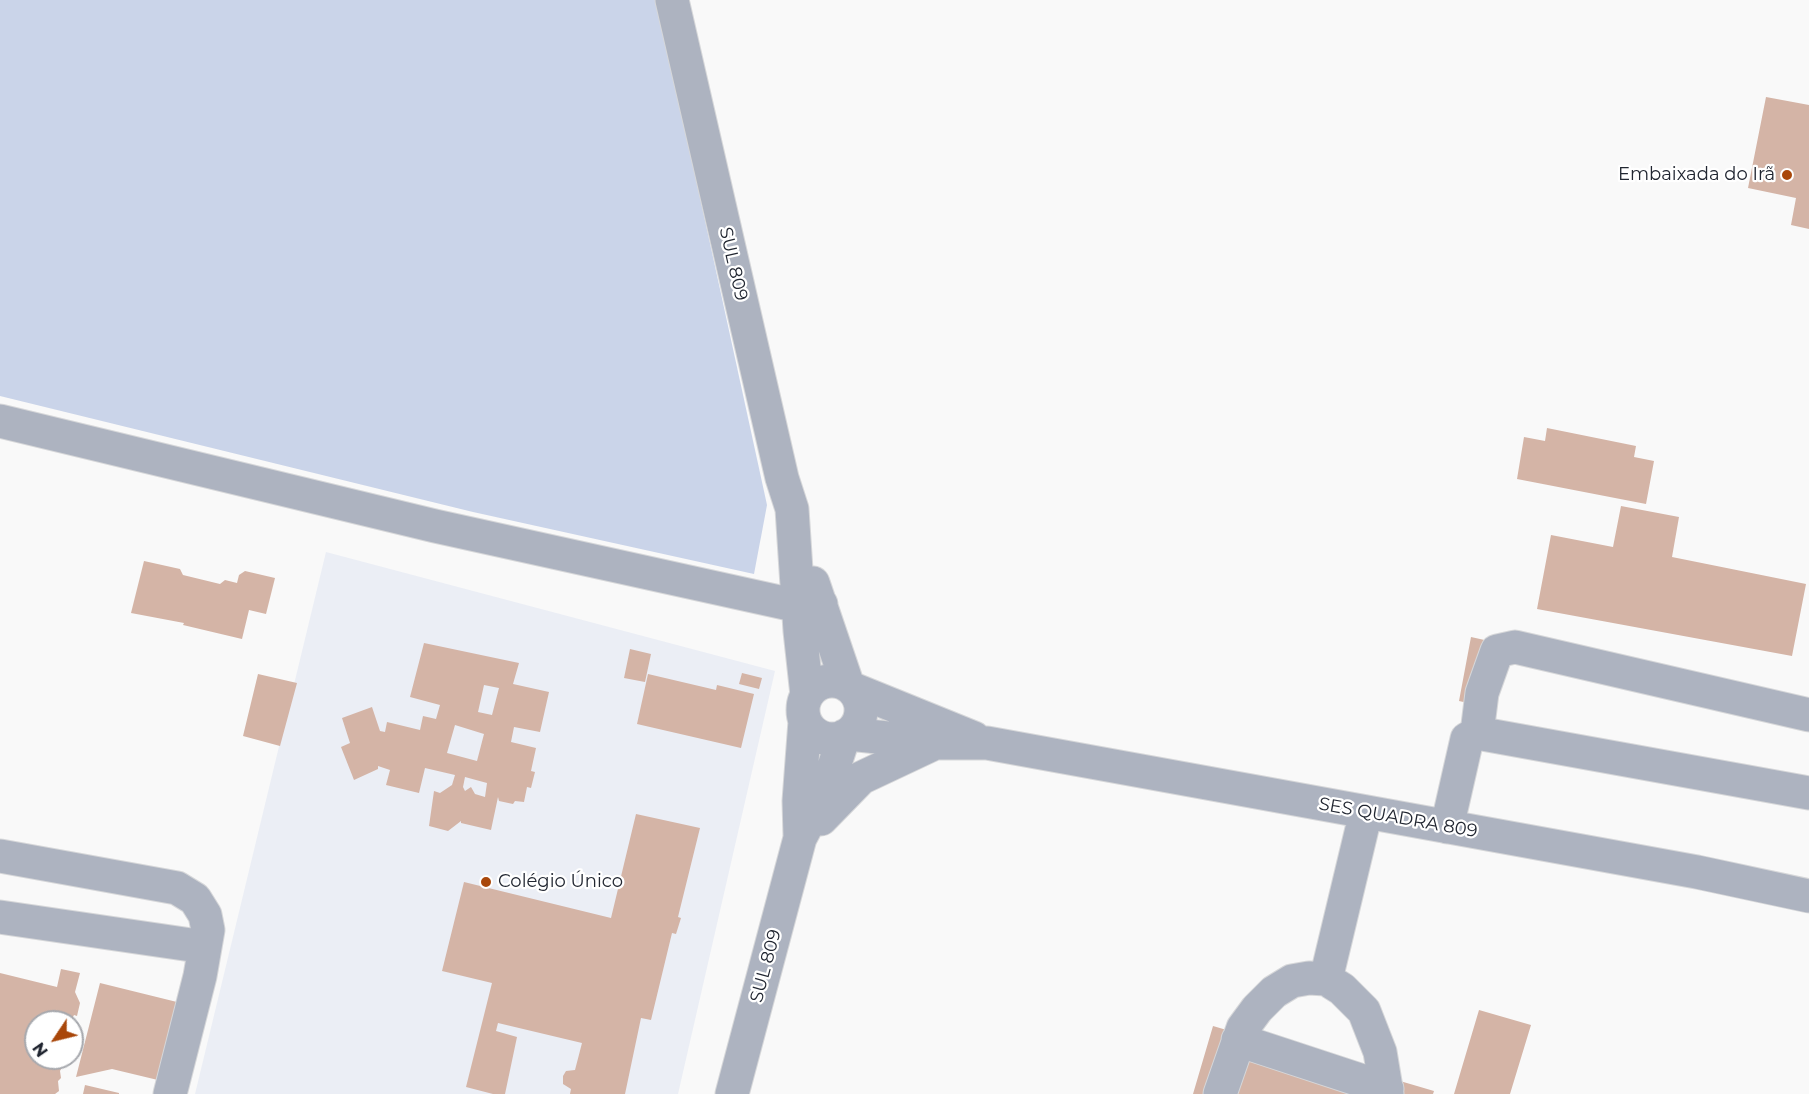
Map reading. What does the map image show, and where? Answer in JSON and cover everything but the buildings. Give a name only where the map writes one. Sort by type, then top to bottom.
[{"type":"street","name":"SUL 809","points":[[672,0],[794,528],[809,605],[806,708],[799,801],[800,838]]},
{"type":"street","points":[[0,421],[435,526],[809,605]]},
{"type":"street","name":"SUL 809","points":[[809,605],[850,687]]},
{"type":"street","points":[[1478,733],[1482,693],[1497,651],[1515,647],[1809,715]]},
{"type":"street","points":[[828,680],[850,687],[860,699],[862,712],[858,725],[847,735],[837,739],[824,738],[812,731],[806,708],[816,685],[828,680]]},
{"type":"street","name":"SES QUADRA 809","points":[[850,687],[987,743]]},
{"type":"street","points":[[1447,827],[1467,739],[1478,733],[1809,793]]},
{"type":"street","name":"SUL 809","points":[[732,1094],[800,838],[818,807],[847,735]]},
{"type":"street","name":"SES QUADRA 809","points":[[847,735],[935,743],[987,743],[1809,896]]},
{"type":"street","points":[[800,838],[861,778],[935,743]]},
{"type":"street","points":[[1326,979],[1366,812]]},
{"type":"street","points":[[0,856],[177,888],[195,899],[205,915],[208,930],[170,1094]]},
{"type":"street","points":[[0,916],[205,947]]},
{"type":"street","points":[[1220,1094],[1238,1040],[1243,1028],[1257,1009],[1274,992],[1292,981],[1326,979],[1342,988],[1364,1011],[1380,1052],[1387,1091],[1238,1040]]},
{"type":"shaded area","points":[[0,0],[657,0],[767,505],[754,574],[473,512],[0,396]]},
{"type":"shaded area","name":"Colégio Único","points":[[326,552],[775,671],[678,1094],[195,1094]]},
{"type":"place","name":"Embaixada do Irã","points":[[1787,175]]},
{"type":"place","name":"Colégio Único","points":[[486,882]]}]
